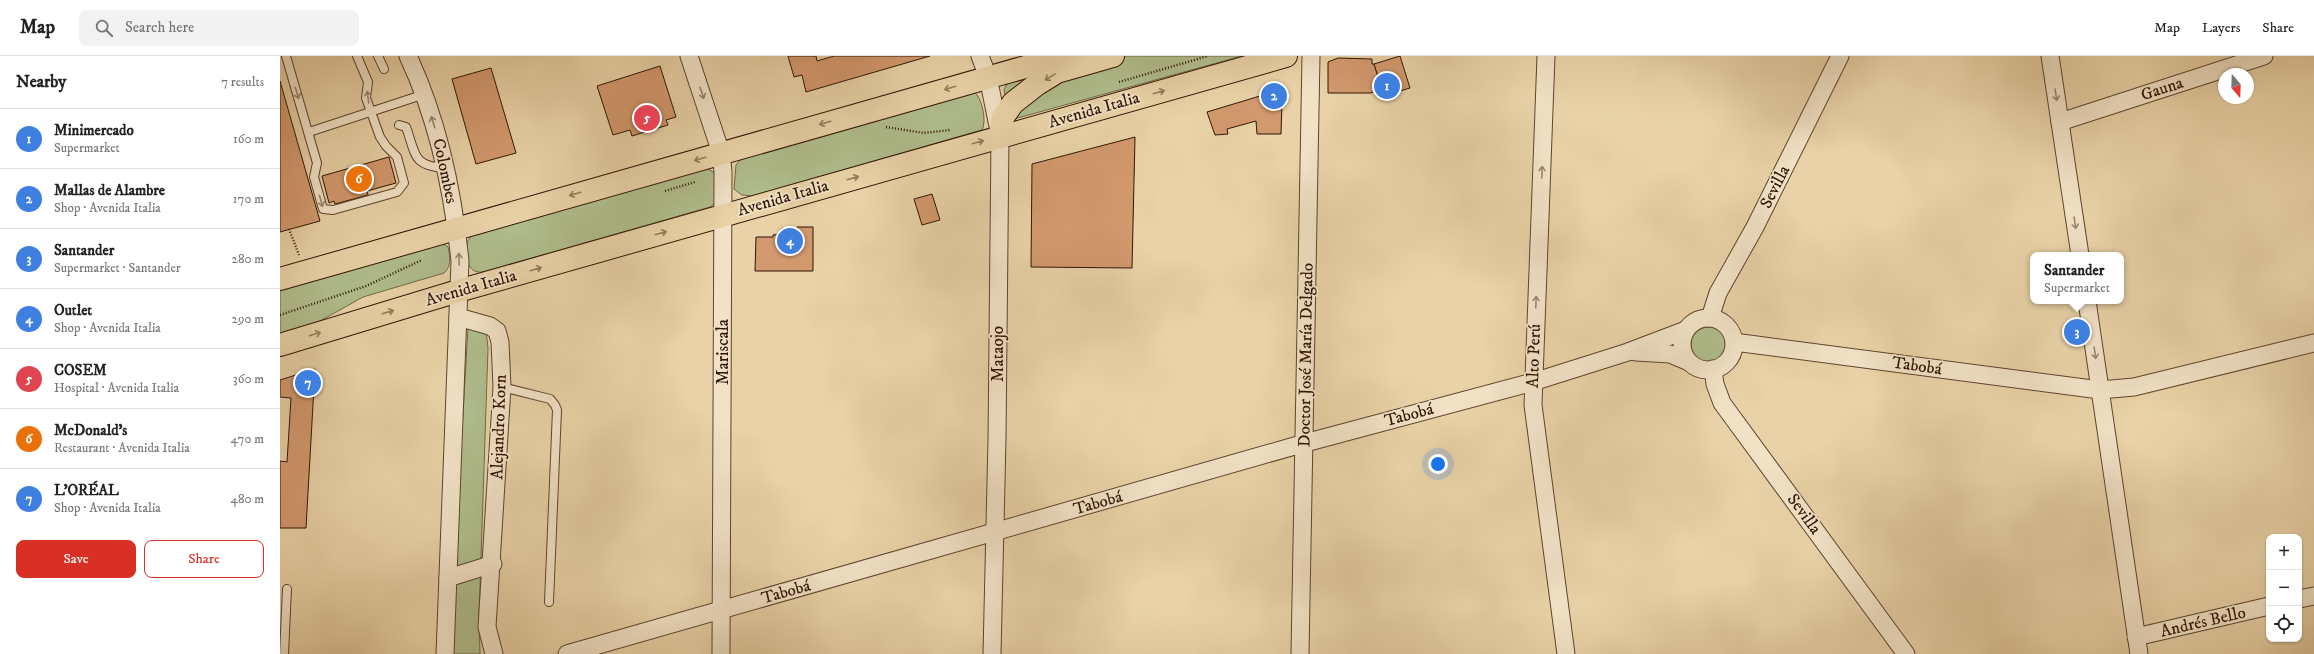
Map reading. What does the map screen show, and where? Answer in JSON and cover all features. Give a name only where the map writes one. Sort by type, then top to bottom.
[{"type":"main road","points":[[280,279],[456,228],[722,162],[988,77],[1064,56]]},
{"type":"main road","points":[[1000,136],[1003,117],[1013,104],[1036,85],[1057,72],[1113,56]]},
{"type":"main road","name":"Avenida Italia","points":[[280,345],[458,291],[1286,56]]},
{"type":"street","name":"Colombes","points":[[408,56],[424,94],[445,168],[456,228],[460,261],[458,291]]},
{"type":"street","name":"Mariscala","points":[[690,56],[722,162],[724,215],[721,654]]},
{"type":"street","name":"Mataojo","points":[[980,56],[988,77],[1000,136],[996,533],[992,654]]},
{"type":"street","name":"Doctor José María Delgado","points":[[1300,654],[1311,56]]},
{"type":"street","name":"Alto Perú","points":[[1546,56],[1533,405],[1566,654]]},
{"type":"street","name":"Sevilla","points":[[1710,318],[1718,293],[1754,227],[1840,56]]},
{"type":"street","points":[[2050,56],[2080,252]]},
{"type":"street","name":"Gauna","points":[[2060,122],[2264,56]]},
{"type":"street","points":[[444,654],[458,291]]},
{"type":"street","points":[[2087,304],[2139,654]]},
{"type":"street","name":"Alejandro Korn","points":[[458,317],[490,326],[497,331],[502,387],[493,564],[487,627],[494,654]]},
{"type":"street","name":"Tabobá","points":[[567,654],[996,533],[1305,443],[1533,382],[1628,352],[1686,330],[1696,320],[1710,318]]},
{"type":"street","points":[[1710,318],[1724,323],[1729,328],[1734,342],[1731,356],[1726,362],[1713,369]]},
{"type":"street","points":[[1686,330],[1682,346],[1689,362]]},
{"type":"street","name":"Tabobá","points":[[1734,342],[2100,390],[2134,387],[2314,343]]},
{"type":"street","name":"Tabobá","points":[[1628,352],[1670,354],[1689,362],[1696,367],[1713,369]]},
{"type":"street","name":"Sevilla","points":[[1713,369],[1715,384],[1722,403],[1906,654]]},
{"type":"street","points":[[448,578],[493,564]]},
{"type":"street","points":[[2302,598],[2314,596]]},
{"type":"street","name":"Andrés Bello","points":[[2136,637],[2266,607]]},
{"type":"lane","points":[[286,56],[317,163],[314,176],[323,209],[333,210],[397,192],[404,183],[398,157],[386,146],[380,136],[366,98],[368,82],[357,56]]},
{"type":"lane","points":[[378,56],[384,69]]},
{"type":"lane","points":[[309,132],[372,113],[424,94]]},
{"type":"lane","points":[[399,125],[406,127],[418,160],[424,165],[445,168]]},
{"type":"lane","points":[[502,387],[550,399],[557,410],[549,602]]},
{"type":"lane","points":[[284,654],[287,589]]},
{"type":"path","points":[[1115,83],[1208,56]]},
{"type":"path","points":[[879,128],[886,126],[924,133],[956,129]]},
{"type":"path","points":[[657,193],[722,162]]},
{"type":"path","points":[[289,229],[297,250]]},
{"type":"path","points":[[280,315],[366,286],[426,258]]},
{"type":"green space","points":[[1092,56],[1242,56],[1014,119],[1006,102],[1004,89],[1009,81]]},
{"type":"green space","points":[[974,92],[979,99],[983,110],[984,121],[982,130],[753,196],[742,195],[734,189],[736,165],[744,156]]},
{"type":"green space","points":[[706,168],[715,173],[715,203],[710,207],[483,272],[473,270],[468,263],[467,242],[473,234]]},
{"type":"green space","points":[[441,243],[448,247],[450,258],[447,270],[444,273],[363,297],[320,321],[280,333],[280,290]]},
{"type":"green space","points":[[1713,327],[1722,332],[1726,338],[1726,352],[1722,358],[1713,363],[1705,363],[1696,358],[1692,352],[1691,341],[1696,332],[1702,328]]},
{"type":"green space","points":[[468,328],[486,330],[488,348],[479,618],[480,654],[453,654],[461,448]]},
{"type":"building","points":[[788,56],[816,56],[817,61],[834,56],[930,56],[806,92],[802,75],[794,77]]},
{"type":"building","points":[[1400,56],[1410,88],[1383,96],[1374,64]]},
{"type":"building","points":[[1338,58],[1372,59],[1372,64],[1374,64],[1382,90],[1370,93],[1328,93],[1328,62]]},
{"type":"building","points":[[660,66],[676,117],[666,120],[668,125],[632,136],[630,130],[613,135],[597,86]]},
{"type":"building","points":[[491,68],[516,153],[476,164],[452,79]]},
{"type":"building","points":[[280,81],[320,221],[280,232]]},
{"type":"building","points":[[1270,93],[1282,102],[1281,134],[1257,134],[1256,121],[1227,129],[1228,134],[1215,135],[1207,112]]},
{"type":"building","points":[[1135,137],[1132,268],[1031,267],[1032,164]]},
{"type":"building","points":[[389,157],[396,183],[367,191],[368,195],[335,204],[334,201],[329,203],[322,176]]},
{"type":"building","points":[[932,194],[940,220],[922,225],[914,199]]},
{"type":"building","points":[[797,227],[813,227],[813,271],[755,271],[756,237],[773,237],[773,235],[781,234],[781,229],[797,230]]},
{"type":"building","points":[[315,369],[306,528],[280,528],[280,461],[287,462],[291,398],[280,397],[280,380]]},
{"type":"place","name":"Minimercado","points":[[1387,86]]},
{"type":"place","name":"Mallas de Alambre","points":[[1274,96]]},
{"type":"place","name":"COSEM","points":[[647,118]]},
{"type":"place","name":"McDonald's","points":[[359,179]]},
{"type":"place","name":"Outlet","points":[[790,241]]},
{"type":"place","name":"Santander","points":[[2077,332]]},
{"type":"place","name":"L'ORÉAL","points":[[308,383]]}]
